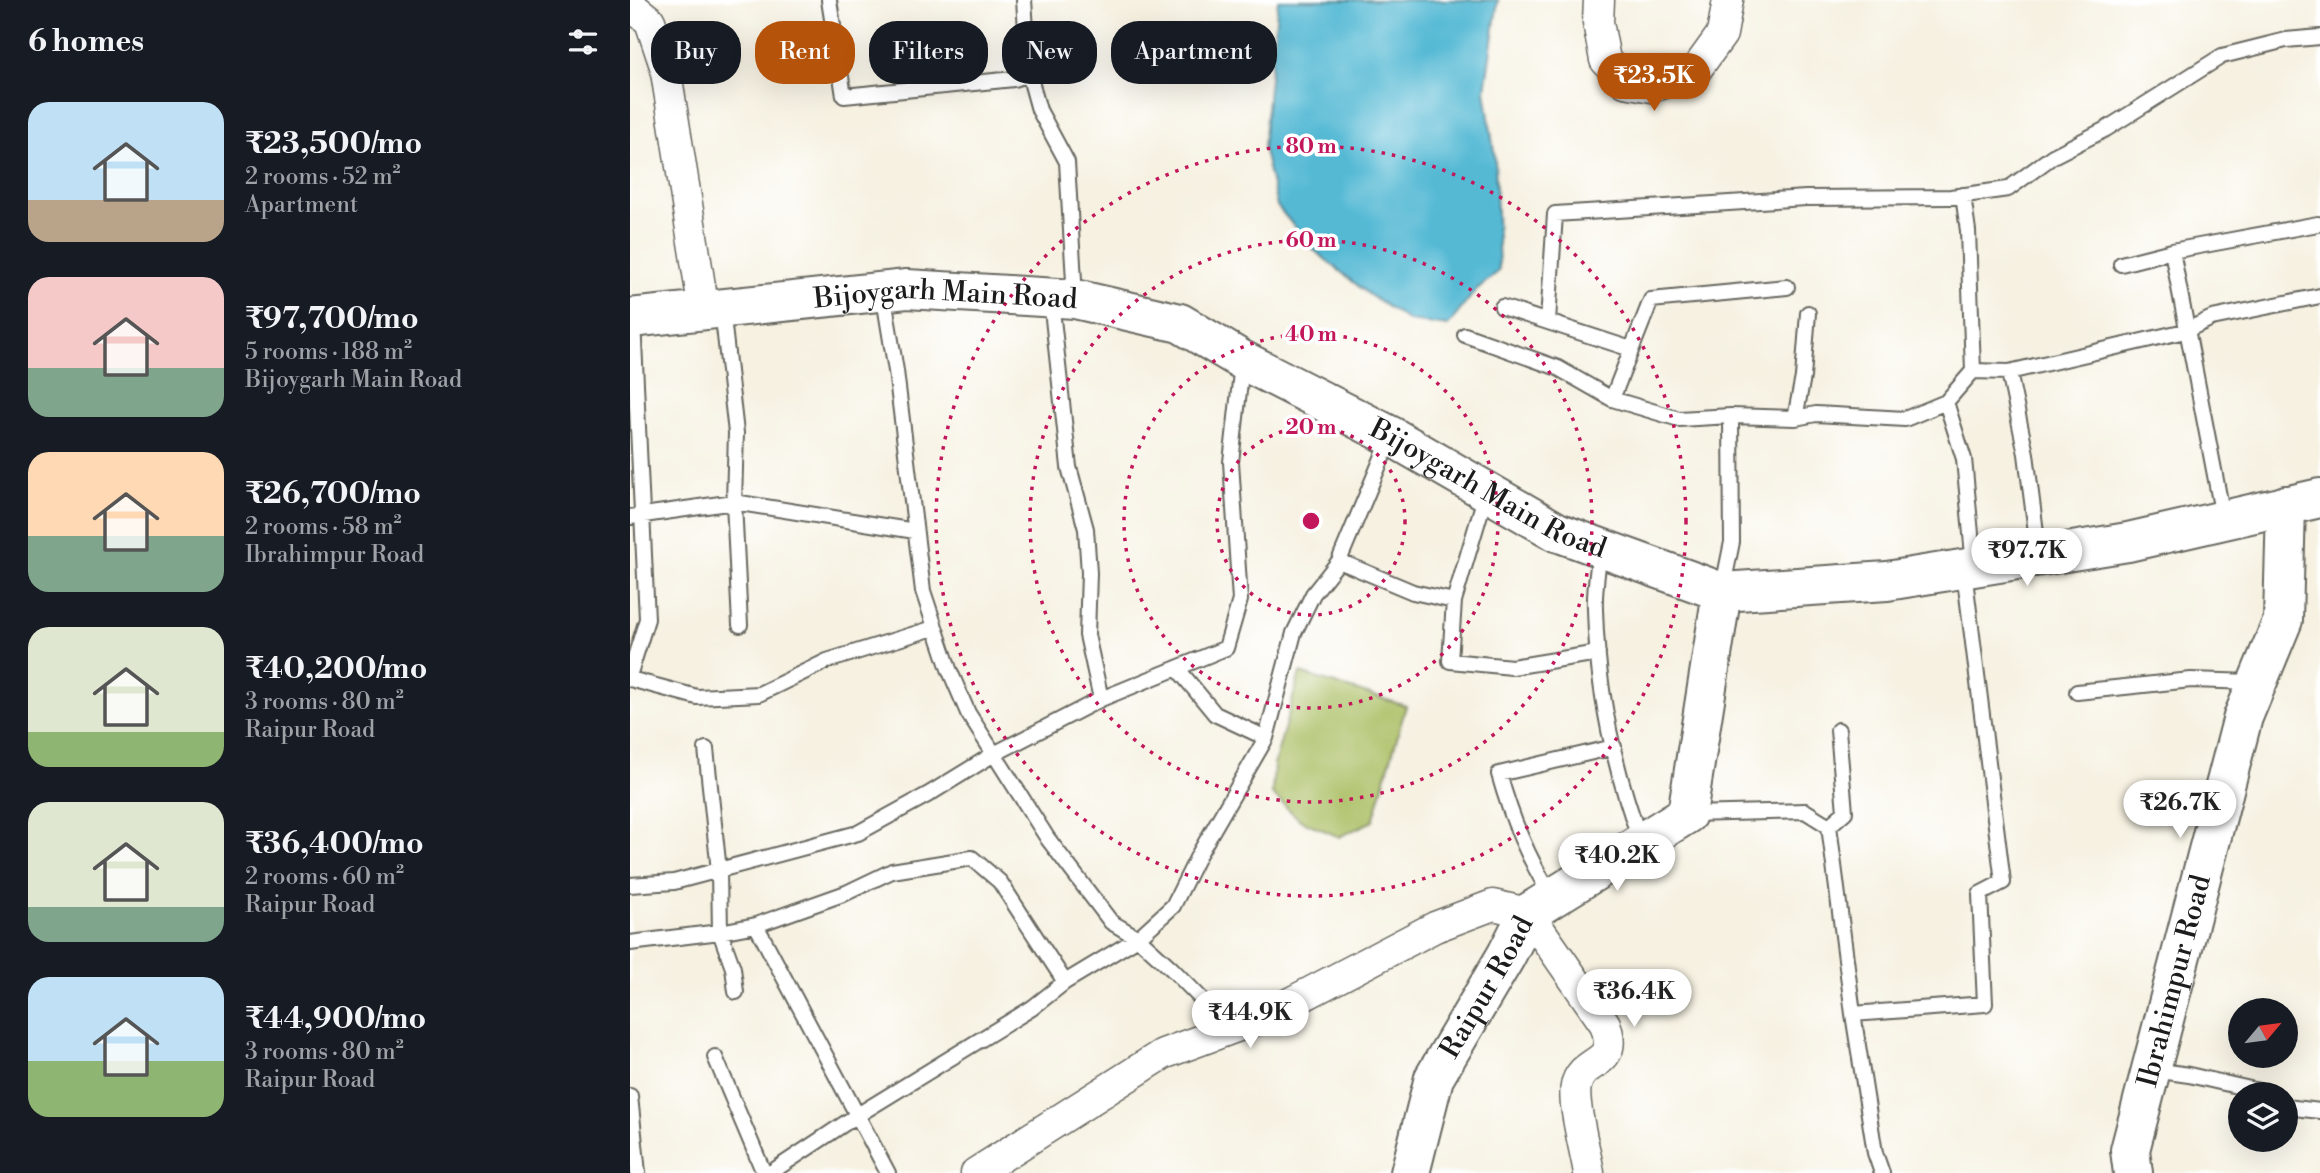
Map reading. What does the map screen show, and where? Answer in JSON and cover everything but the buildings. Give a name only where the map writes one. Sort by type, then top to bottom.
[{"type":"street","points":[[1599,0],[1598,22],[1605,60],[1625,82],[1652,88],[1693,74],[1722,34],[1728,0]]},
{"type":"street","points":[[630,5],[650,21],[666,66],[713,310]]},
{"type":"street","name":"Bijoygarh Main Road","points":[[631,318],[907,289],[1063,298],[1180,323],[1242,360],[1391,436],[1557,532],[1722,592],[1888,581],[2128,542],[2303,502]]},
{"type":"street","name":"Ibrahimpur Road","points":[[2133,1173],[2130,1150],[2243,717],[2283,620],[2303,502]]},
{"type":"street","points":[[1687,814],[1722,592]]},
{"type":"street","name":"Raipur Road","points":[[1410,1173],[1434,1078],[1506,956],[1540,906],[1687,814]]},
{"type":"street","points":[[976,1173],[1163,1054],[1263,1017],[1434,927],[1493,905],[1540,906],[1605,1024],[1610,1039],[1606,1054],[1576,1083],[1575,1097],[1589,1173]]},
{"type":"lane","points":[[829,0],[844,96],[1002,80]]},
{"type":"lane","points":[[1024,0],[1025,21]]},
{"type":"lane","points":[[1548,321],[1555,214],[1806,198],[1963,195],[2008,189],[2053,156],[2106,129],[2222,56],[2286,40],[2320,37]]},
{"type":"lane","points":[[1032,84],[1039,110],[1067,162],[1063,298],[1069,467],[1086,529],[1087,635],[1101,699]]},
{"type":"lane","points":[[1465,335],[1558,368],[1612,398],[1679,419],[1731,416],[1795,418],[1816,414],[1905,419],[1946,402],[1973,372],[1968,231],[1963,195]]},
{"type":"lane","points":[[2121,264],[2172,251],[2318,224]]},
{"type":"lane","points":[[2172,251],[2185,331],[2223,520]]},
{"type":"lane","points":[[1612,398],[1651,300],[1787,288]]},
{"type":"lane","points":[[883,292],[896,371],[923,591],[934,628],[968,713],[1048,839],[1111,922],[1138,938],[1232,1030]]},
{"type":"lane","points":[[1973,372],[2009,372],[2185,331],[2212,318],[2320,296]]},
{"type":"lane","points":[[1502,307],[1631,349]]},
{"type":"lane","points":[[713,310],[736,433],[734,502],[740,625]]},
{"type":"lane","points":[[1795,418],[1803,377],[1808,313]]},
{"type":"lane","points":[[630,673],[647,619],[635,517],[631,318]]},
{"type":"lane","points":[[630,885],[674,883],[858,833],[929,794],[993,754],[1101,699],[1226,648],[1240,600],[1231,462],[1242,360]]},
{"type":"lane","points":[[2009,372],[2026,454],[2039,556]]},
{"type":"lane","points":[[1853,1014],[1985,1004],[1980,894],[2003,882],[1969,567],[1964,459],[1946,402]]},
{"type":"lane","points":[[1722,592],[1732,542],[1731,416]]},
{"type":"lane","points":[[770,1173],[856,1116],[1032,1008],[1065,982],[1138,938],[1173,906],[1199,853],[1266,738],[1294,633],[1312,594],[1339,561],[1391,436]]},
{"type":"lane","points":[[1487,493],[1454,601],[1450,661],[1512,667],[1598,653]]},
{"type":"lane","points":[[635,517],[734,502],[915,531]]},
{"type":"lane","points":[[1600,548],[1594,606],[1598,653],[1623,793],[1642,843]]},
{"type":"lane","points":[[1339,561],[1413,592],[1454,601]]},
{"type":"lane","points":[[630,679],[697,697],[759,694],[827,661],[934,628]]},
{"type":"lane","points":[[1177,668],[1215,714],[1266,738]]},
{"type":"lane","points":[[2077,692],[2191,680],[2258,682]]},
{"type":"lane","points":[[1829,826],[1845,812],[1838,730]]},
{"type":"lane","points":[[1540,906],[1530,861],[1511,816],[1499,774],[1614,747]]},
{"type":"lane","points":[[706,749],[719,871],[720,932],[733,968],[736,992]]},
{"type":"lane","points":[[1687,814],[1805,811],[1829,826]]},
{"type":"lane","points":[[1829,826],[1853,1014],[1875,1153],[1882,1173]]},
{"type":"lane","points":[[630,943],[756,925],[846,892],[892,871],[972,858],[1000,882],[1065,982]]},
{"type":"lane","points":[[756,925],[888,1173]]},
{"type":"lane","points":[[715,1057],[764,1173]]},
{"type":"lane","points":[[2151,1070],[2228,1084]]},
{"type":"lane","points":[[630,1096],[638,1173]]},
{"type":"lane","points":[[2298,1109],[2320,1111]]},
{"type":"green space","points":[[1300,673],[1406,706],[1373,821],[1339,837],[1300,820],[1272,794],[1274,765]]},
{"type":"water","points":[[1278,0],[1498,0],[1485,90],[1495,159],[1499,271],[1476,290],[1448,326],[1409,321],[1368,294],[1314,250],[1277,206],[1263,147],[1269,84],[1277,84]]}]
